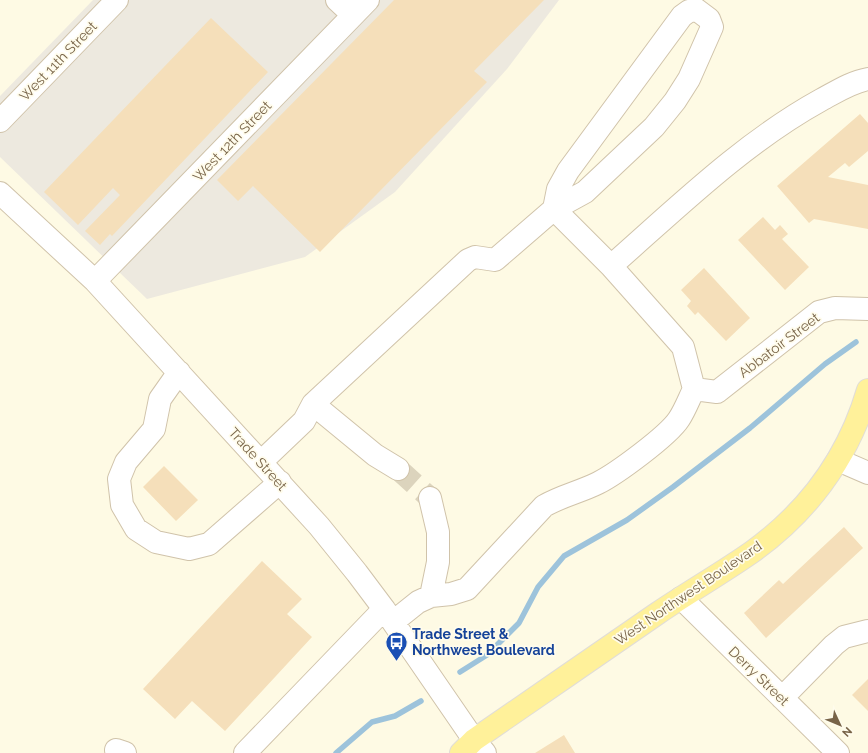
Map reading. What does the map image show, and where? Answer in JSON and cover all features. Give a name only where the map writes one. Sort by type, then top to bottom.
[{"type":"main road","name":"West Northwest Boulevard","points":[[473,749],[681,598],[753,551],[792,519],[818,491],[849,442],[861,415],[868,390]]},
{"type":"street","name":"West 11th Street","points":[[0,121],[117,0]]},
{"type":"street","points":[[337,0],[353,15]]},
{"type":"street","name":"West 12th Street","points":[[95,281],[368,0]]},
{"type":"street","points":[[261,462],[304,421],[313,404],[468,260],[475,256],[495,260],[554,209],[585,192],[654,127],[675,101],[689,79],[712,27],[709,19],[703,13],[698,10],[690,11],[682,16],[568,171],[558,189],[554,209]]},
{"type":"street","points":[[610,266],[716,174],[790,117],[849,85],[868,79]]},
{"type":"street","name":"Trade Street","points":[[0,193],[95,281],[280,482],[343,556],[388,616],[473,749]]},
{"type":"street","points":[[245,753],[388,616],[431,596],[451,594],[467,589],[544,506],[559,498],[573,495],[599,483],[628,464],[663,436],[679,420],[694,389],[683,347],[610,266],[554,209]]},
{"type":"street","name":"Abbatoir Street","points":[[694,389],[717,392],[819,312],[835,308],[868,308]]},
{"type":"street","points":[[179,372],[160,399],[154,430],[126,462],[119,480],[122,505],[136,529],[156,542],[189,549],[209,544],[280,482]]},
{"type":"street","points":[[313,404],[375,455],[398,469]]},
{"type":"street","points":[[838,460],[868,473]]},
{"type":"street","points":[[430,498],[438,532],[438,562],[431,596]]},
{"type":"street","name":"Derry Street","points":[[681,598],[838,753]]},
{"type":"street","points":[[782,698],[834,645],[844,637],[868,631]]},
{"type":"shaded area","points":[[93,0],[559,0],[507,69],[395,192],[305,257],[147,299],[0,157],[0,96]]},
{"type":"building","points":[[394,0],[544,0],[474,71],[487,82],[320,252],[253,186],[238,201],[217,180]]},
{"type":"building","points":[[211,18],[268,72],[112,236],[110,234],[100,245],[85,231],[120,195],[113,188],[78,225],[44,192]]},
{"type":"building","points":[[860,114],[868,123],[868,151],[849,167],[845,163],[828,177],[868,185],[868,229],[814,219],[809,223],[777,186]]},
{"type":"building","points":[[763,217],[775,230],[780,225],[788,234],[782,239],[809,267],[785,290],[738,240]]},
{"type":"building","points":[[704,268],[750,318],[726,341],[698,312],[695,315],[687,306],[691,301],[681,290]]},
{"type":"building","points":[[164,466],[198,500],[176,521],[143,487]]},
{"type":"building","points":[[844,527],[863,548],[766,638],[744,613],[779,580],[783,584]]},
{"type":"building","points":[[262,561],[302,599],[287,614],[312,637],[225,731],[192,701],[175,719],[143,689]]},
{"type":"building","points":[[868,679],[868,711],[852,695]]},
{"type":"building","points":[[564,735],[575,753],[535,753]]},
{"type":"waterway","points":[[460,672],[487,655],[519,623],[538,587],[564,556],[627,520],[673,487],[750,428],[825,364],[856,342]]},
{"type":"waterway","points":[[336,753],[372,722],[395,716],[421,701]]},
{"type":"tunnel","points":[[398,469],[430,498]]},
{"type":"place","name":"Trade Street & Northwest Boulevard","points":[[396,662]]}]
